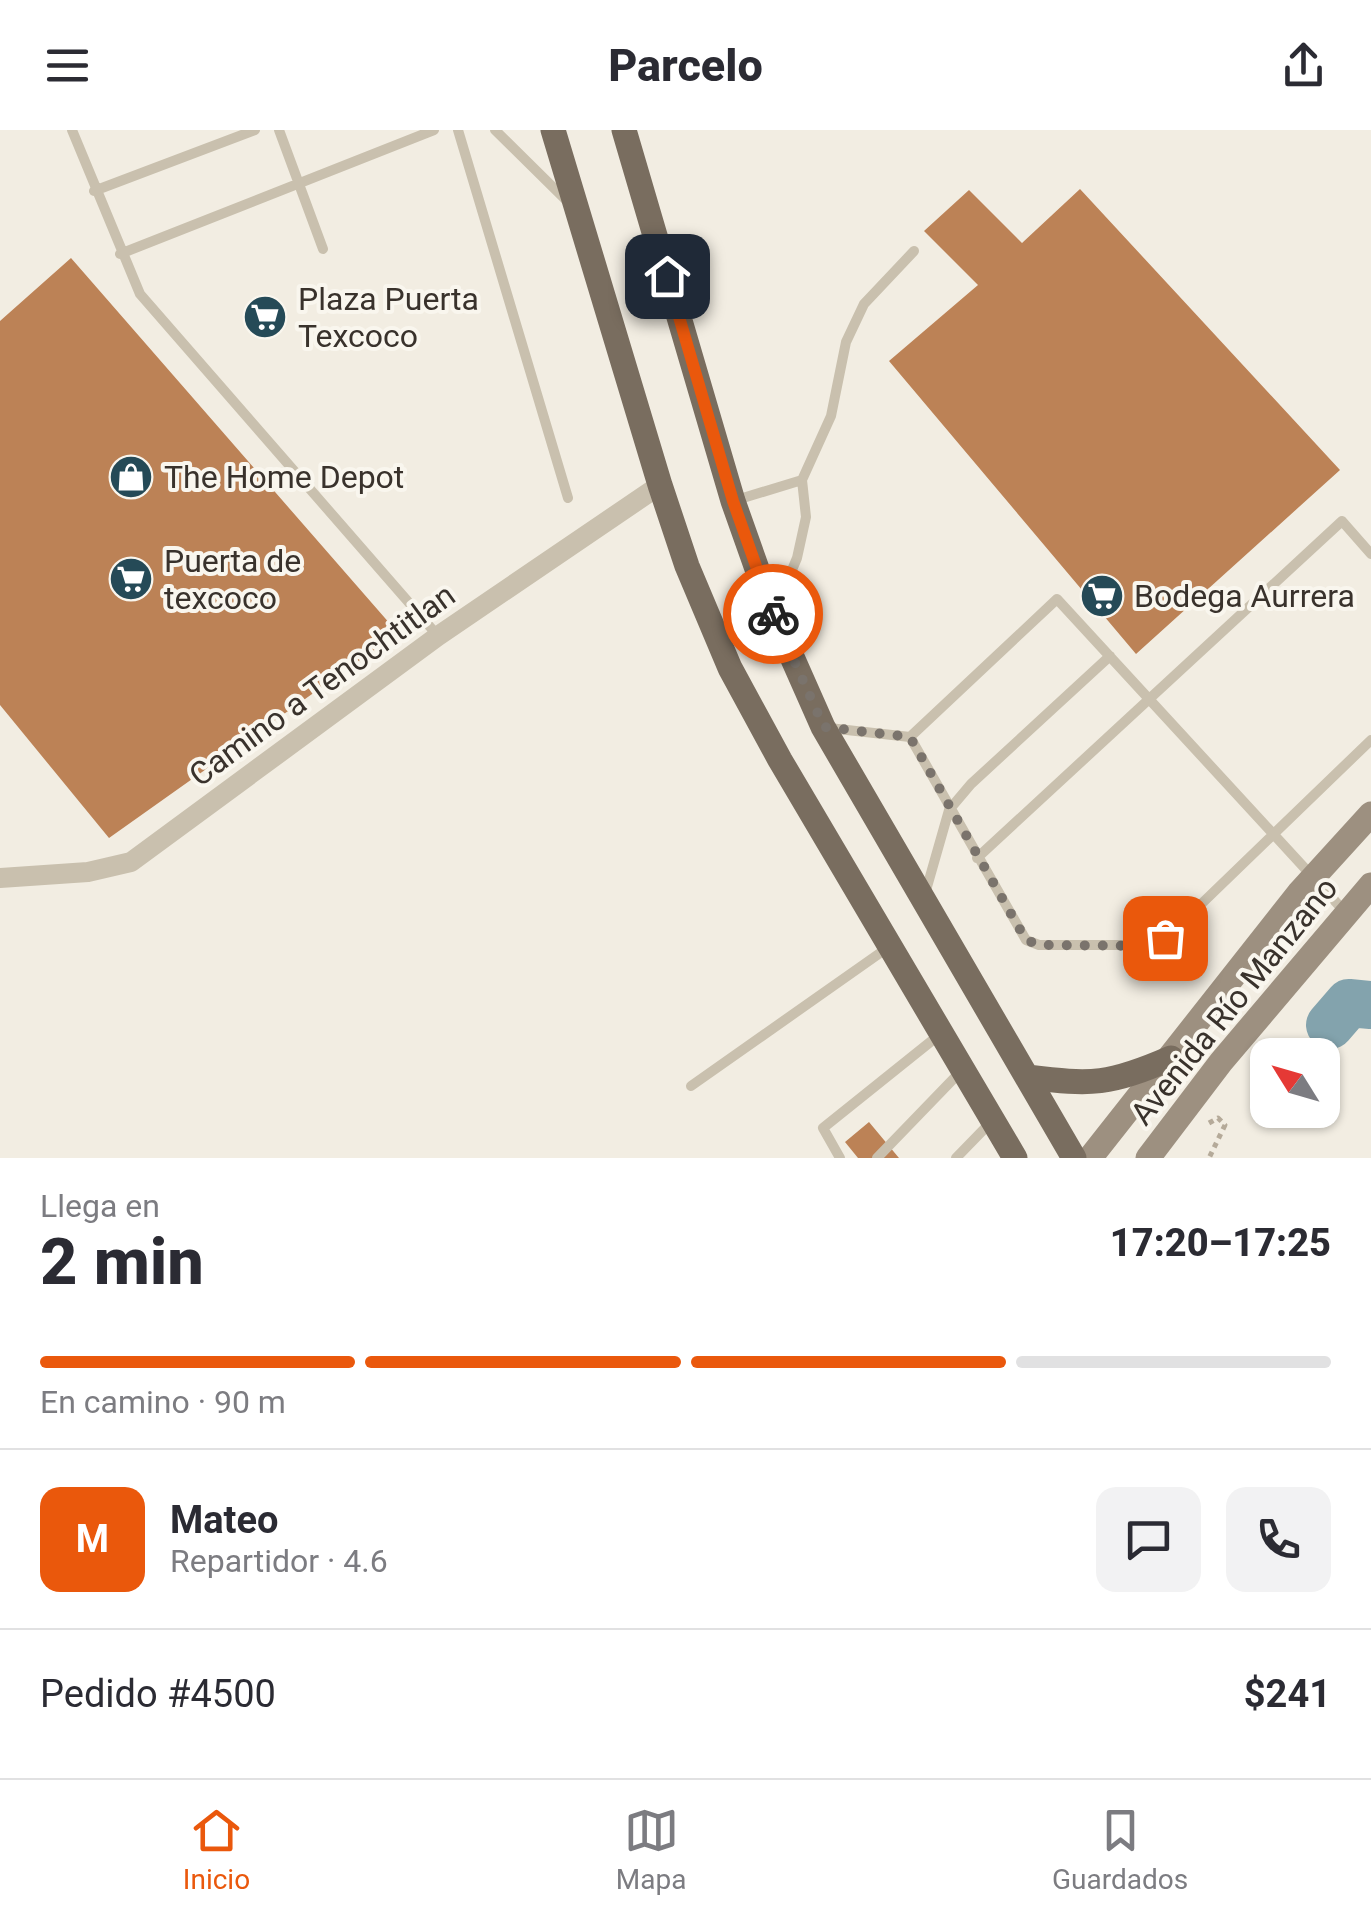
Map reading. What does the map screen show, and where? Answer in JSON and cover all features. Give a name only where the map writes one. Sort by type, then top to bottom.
[{"type":"main road","points":[[553,130],[660,484],[730,668],[1015,1158]]},
{"type":"main road","points":[[624,130],[733,501],[773,614],[824,727],[1074,1158]]},
{"type":"main road","name":"Avenida Río Manzano","points":[[1090,1158],[1313,877],[1371,814]]},
{"type":"main road","name":"Avenida Río Manzano","points":[[1148,1158],[1371,885]]},
{"type":"main road","points":[[1026,1077],[1089,1084],[1120,1080],[1171,1058]]},
{"type":"street","name":"Camino a Tenochtitlan","points":[[0,878],[88,872],[131,862],[438,636],[660,484]]},
{"type":"lane","points":[[72,130],[120,254],[153,311],[438,636]]},
{"type":"lane","points":[[94,191],[255,130]]},
{"type":"lane","points":[[279,130],[323,250]]},
{"type":"lane","points":[[120,254],[434,130]]},
{"type":"lane","points":[[458,130],[568,498]]},
{"type":"lane","points":[[495,130],[578,212]]},
{"type":"lane","points":[[773,614],[797,558],[806,516],[802,480],[831,416],[846,342],[864,304],[914,250]]},
{"type":"lane","points":[[733,501],[802,480]]},
{"type":"lane","points":[[977,858],[1342,521],[1371,554]]},
{"type":"lane","points":[[824,727],[910,737],[1058,599],[1346,912]]},
{"type":"lane","points":[[923,900],[948,810],[970,784],[1110,656]]},
{"type":"lane","points":[[910,737],[948,810],[1026,940],[1040,945],[1152,946],[1165,938],[1371,740]]},
{"type":"lane","points":[[691,1086],[890,946]]},
{"type":"lane","points":[[840,1158],[822,1128],[941,1034]]},
{"type":"lane","points":[[877,1158],[962,1069]]},
{"type":"lane","points":[[956,1158],[992,1120]]},
{"type":"building","points":[[1080,189],[1340,470],[1136,654],[889,361],[978,285],[924,231],[969,190],[1022,243]]},
{"type":"building","name":"The Home Depot","points":[[71,258],[398,633],[109,838],[0,705],[0,321]]},
{"type":"building","points":[[869,1122],[899,1158],[858,1158],[845,1142]]},
{"type":"waterway","points":[[1330,1025],[1349,1003],[1371,1005]]},
{"type":"way so far","points":[[773,614],[824,727],[910,737],[948,810],[1026,940],[1040,945],[1152,946],[1165,938]]},
{"type":"place","name":"Plaza Puerta Texcoco","points":[[265,317]]},
{"type":"place","name":"The Home Depot","points":[[131,477]]},
{"type":"place","name":"Puerta de texcoco","points":[[131,579]]},
{"type":"place","name":"Bodega Aurrera","points":[[1102,596]]},
{"type":"route","points":[[667,276],[733,501],[773,614]]}]
